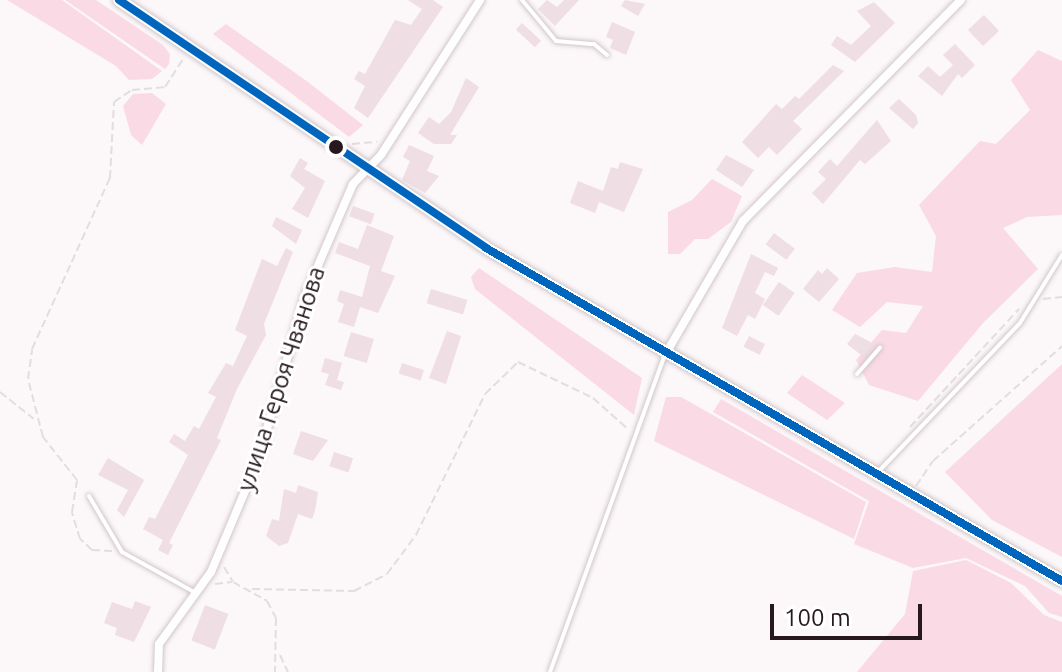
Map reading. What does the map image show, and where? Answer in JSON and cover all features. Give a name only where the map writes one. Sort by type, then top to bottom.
[{"type":"main road","points":[[119,0],[136,5],[189,47],[366,170],[665,355],[1062,581]]},
{"type":"street","name":"улица Героя Чванова","points":[[158,672],[159,644],[200,590],[263,446],[305,296],[353,184],[390,140],[480,0]]},
{"type":"street","points":[[665,355],[743,221],[961,0]]},
{"type":"lane","points":[[522,0],[556,41],[594,44],[607,55]]},
{"type":"lane","points":[[876,475],[957,395],[1034,301],[1062,255]]},
{"type":"lane","points":[[857,374],[880,348]]},
{"type":"lane","points":[[550,672],[665,355]]},
{"type":"lane","points":[[89,496],[122,552],[200,590]]},
{"type":"path","points":[[35,420],[28,379],[32,349],[110,178],[114,102],[132,90],[165,87],[189,47]]},
{"type":"path","points":[[347,156],[351,145],[390,140]]},
{"type":"path","points":[[908,431],[1014,312],[1034,301],[1062,297]]},
{"type":"path","points":[[911,494],[933,461],[1062,346]]},
{"type":"path","points":[[200,590],[233,582],[252,589],[354,591],[387,574],[416,535],[485,394],[518,362],[593,398],[636,434]]},
{"type":"path","points":[[0,392],[35,420],[89,496]]},
{"type":"path","points":[[77,480],[72,512],[80,539],[92,550],[122,552]]},
{"type":"path","points":[[219,551],[233,582]]},
{"type":"path","points":[[252,589],[276,618],[279,653],[275,672]]},
{"type":"path","points":[[279,653],[288,672]]},
{"type":"shaded area","points":[[7,0],[62,0],[162,71],[152,79],[129,80],[116,66]]},
{"type":"shaded area","points":[[65,0],[96,0],[163,45],[170,54],[169,64],[165,69]]},
{"type":"shaded area","points":[[226,24],[363,125],[349,137],[213,34]]},
{"type":"shaded area","points":[[1038,50],[1062,61],[1062,215],[1027,217],[1003,228],[1038,269],[983,323],[918,401],[869,385],[856,360],[882,330],[906,333],[923,306],[887,302],[860,327],[832,310],[857,273],[895,267],[932,272],[936,236],[919,205],[980,141],[996,144],[1030,110],[1011,80]]},
{"type":"shaded area","points":[[152,93],[166,104],[142,145],[131,135],[123,106],[133,94]]},
{"type":"shaded area","points":[[712,179],[742,196],[731,222],[708,239],[695,239],[680,254],[668,254],[668,212],[692,200]]},
{"type":"shaded area","points":[[479,268],[642,378],[634,415],[475,289],[471,277]]},
{"type":"shaded area","points":[[1062,364],[1062,557],[992,520],[945,472]]},
{"type":"shaded area","points":[[802,375],[845,403],[827,420],[787,393]]},
{"type":"shaded area","points":[[666,397],[681,397],[866,502],[854,539],[654,441]]},
{"type":"shaded area","points":[[721,399],[1062,596],[1062,617],[1049,613],[1025,586],[966,558],[913,568],[854,544],[869,501],[713,412]]},
{"type":"shaded area","points":[[966,560],[1011,583],[1044,615],[1062,622],[1062,672],[857,672],[905,614],[913,571]]},
{"type":"building","points":[[408,0],[433,0],[443,7],[368,118],[354,108],[365,86],[354,79],[359,71],[365,74],[395,20],[411,25],[422,9]]},
{"type":"building","points":[[547,0],[557,7],[564,0],[579,0],[555,26],[538,9]]},
{"type":"building","points":[[625,0],[645,4],[638,16],[621,6]]},
{"type":"building","points":[[874,2],[895,23],[855,62],[831,45],[837,36],[851,45],[871,26],[857,11]]},
{"type":"building","points":[[984,15],[999,31],[983,46],[968,30]]},
{"type":"building","points":[[612,22],[635,32],[626,55],[610,48],[613,40],[606,37]]},
{"type":"building","points":[[522,23],[541,41],[535,47],[516,30]]},
{"type":"building","points":[[955,44],[975,65],[962,78],[958,74],[942,96],[918,76],[928,66],[940,77],[953,65],[943,55]]},
{"type":"building","points":[[833,65],[844,71],[793,121],[802,129],[777,155],[769,147],[758,158],[742,142],[776,104],[782,109],[795,96],[799,99]]},
{"type":"building","points":[[466,78],[479,87],[450,135],[457,135],[451,144],[434,144],[418,133],[429,117],[439,124],[451,112]]},
{"type":"building","points":[[899,99],[916,115],[918,123],[913,129],[889,108]]},
{"type":"building","points":[[877,120],[891,141],[865,164],[860,160],[823,204],[812,193],[826,179],[818,172],[830,159],[837,166]]},
{"type":"building","points":[[409,145],[434,156],[427,171],[439,176],[425,193],[402,180],[410,161],[403,157]]},
{"type":"building","points":[[726,155],[754,170],[742,187],[716,170]]},
{"type":"building","points":[[300,158],[308,163],[304,169],[325,181],[308,218],[292,209],[305,188],[290,176]]},
{"type":"building","points":[[620,162],[643,169],[624,212],[599,202],[595,213],[570,203],[578,181],[603,191],[611,167],[618,169]]},
{"type":"building","points":[[353,206],[375,214],[371,224],[349,216]]},
{"type":"building","points":[[276,217],[302,230],[296,244],[272,226]]},
{"type":"building","points":[[367,225],[394,236],[381,271],[395,276],[378,313],[360,307],[354,327],[338,322],[344,304],[337,301],[340,290],[362,297],[370,266],[335,253],[339,242],[358,249]]},
{"type":"building","points":[[774,233],[795,249],[786,260],[766,244]]},
{"type":"building","points":[[286,248],[293,252],[264,324],[266,335],[237,389],[217,438],[221,440],[169,543],[173,545],[168,555],[158,550],[163,540],[143,529],[149,517],[155,519],[188,455],[169,442],[174,434],[185,441],[194,426],[199,429],[216,397],[208,393],[226,363],[233,366],[247,336],[235,330],[262,259],[277,266]]},
{"type":"building","points":[[751,254],[778,268],[774,276],[765,272],[755,293],[765,299],[755,319],[748,315],[737,336],[722,328]]},
{"type":"building","points":[[827,268],[839,279],[819,302],[803,289],[818,270],[822,274]]},
{"type":"building","points":[[779,282],[795,293],[779,316],[763,305]]},
{"type":"building","points":[[431,289],[467,300],[463,314],[427,303]]},
{"type":"building","points":[[447,331],[461,336],[446,384],[429,378]]},
{"type":"building","points":[[351,332],[374,339],[367,363],[344,356]]},
{"type":"building","points":[[855,334],[876,345],[865,358],[847,344]]},
{"type":"building","points":[[749,336],[765,344],[760,355],[744,347]]},
{"type":"building","points":[[325,358],[342,363],[337,380],[344,382],[341,390],[325,385],[329,374],[321,372]]},
{"type":"building","points":[[402,363],[424,370],[420,381],[399,373]]},
{"type":"building","points":[[301,431],[328,440],[313,461],[293,454]]},
{"type":"building","points":[[334,452],[353,458],[348,472],[329,466]]},
{"type":"building","points":[[108,458],[144,480],[124,517],[117,510],[128,490],[98,475]]},
{"type":"building","points":[[298,485],[318,492],[315,511],[312,519],[298,514],[288,543],[279,546],[266,536],[272,519],[279,521],[284,489],[296,493]]},
{"type":"building","points":[[135,601],[151,607],[134,642],[115,635],[117,628],[104,623],[112,602],[132,609]]},
{"type":"building","points":[[205,605],[228,614],[215,649],[191,640]]},
{"type":"transit line","points":[[119,0],[486,248],[1062,581]]}]
